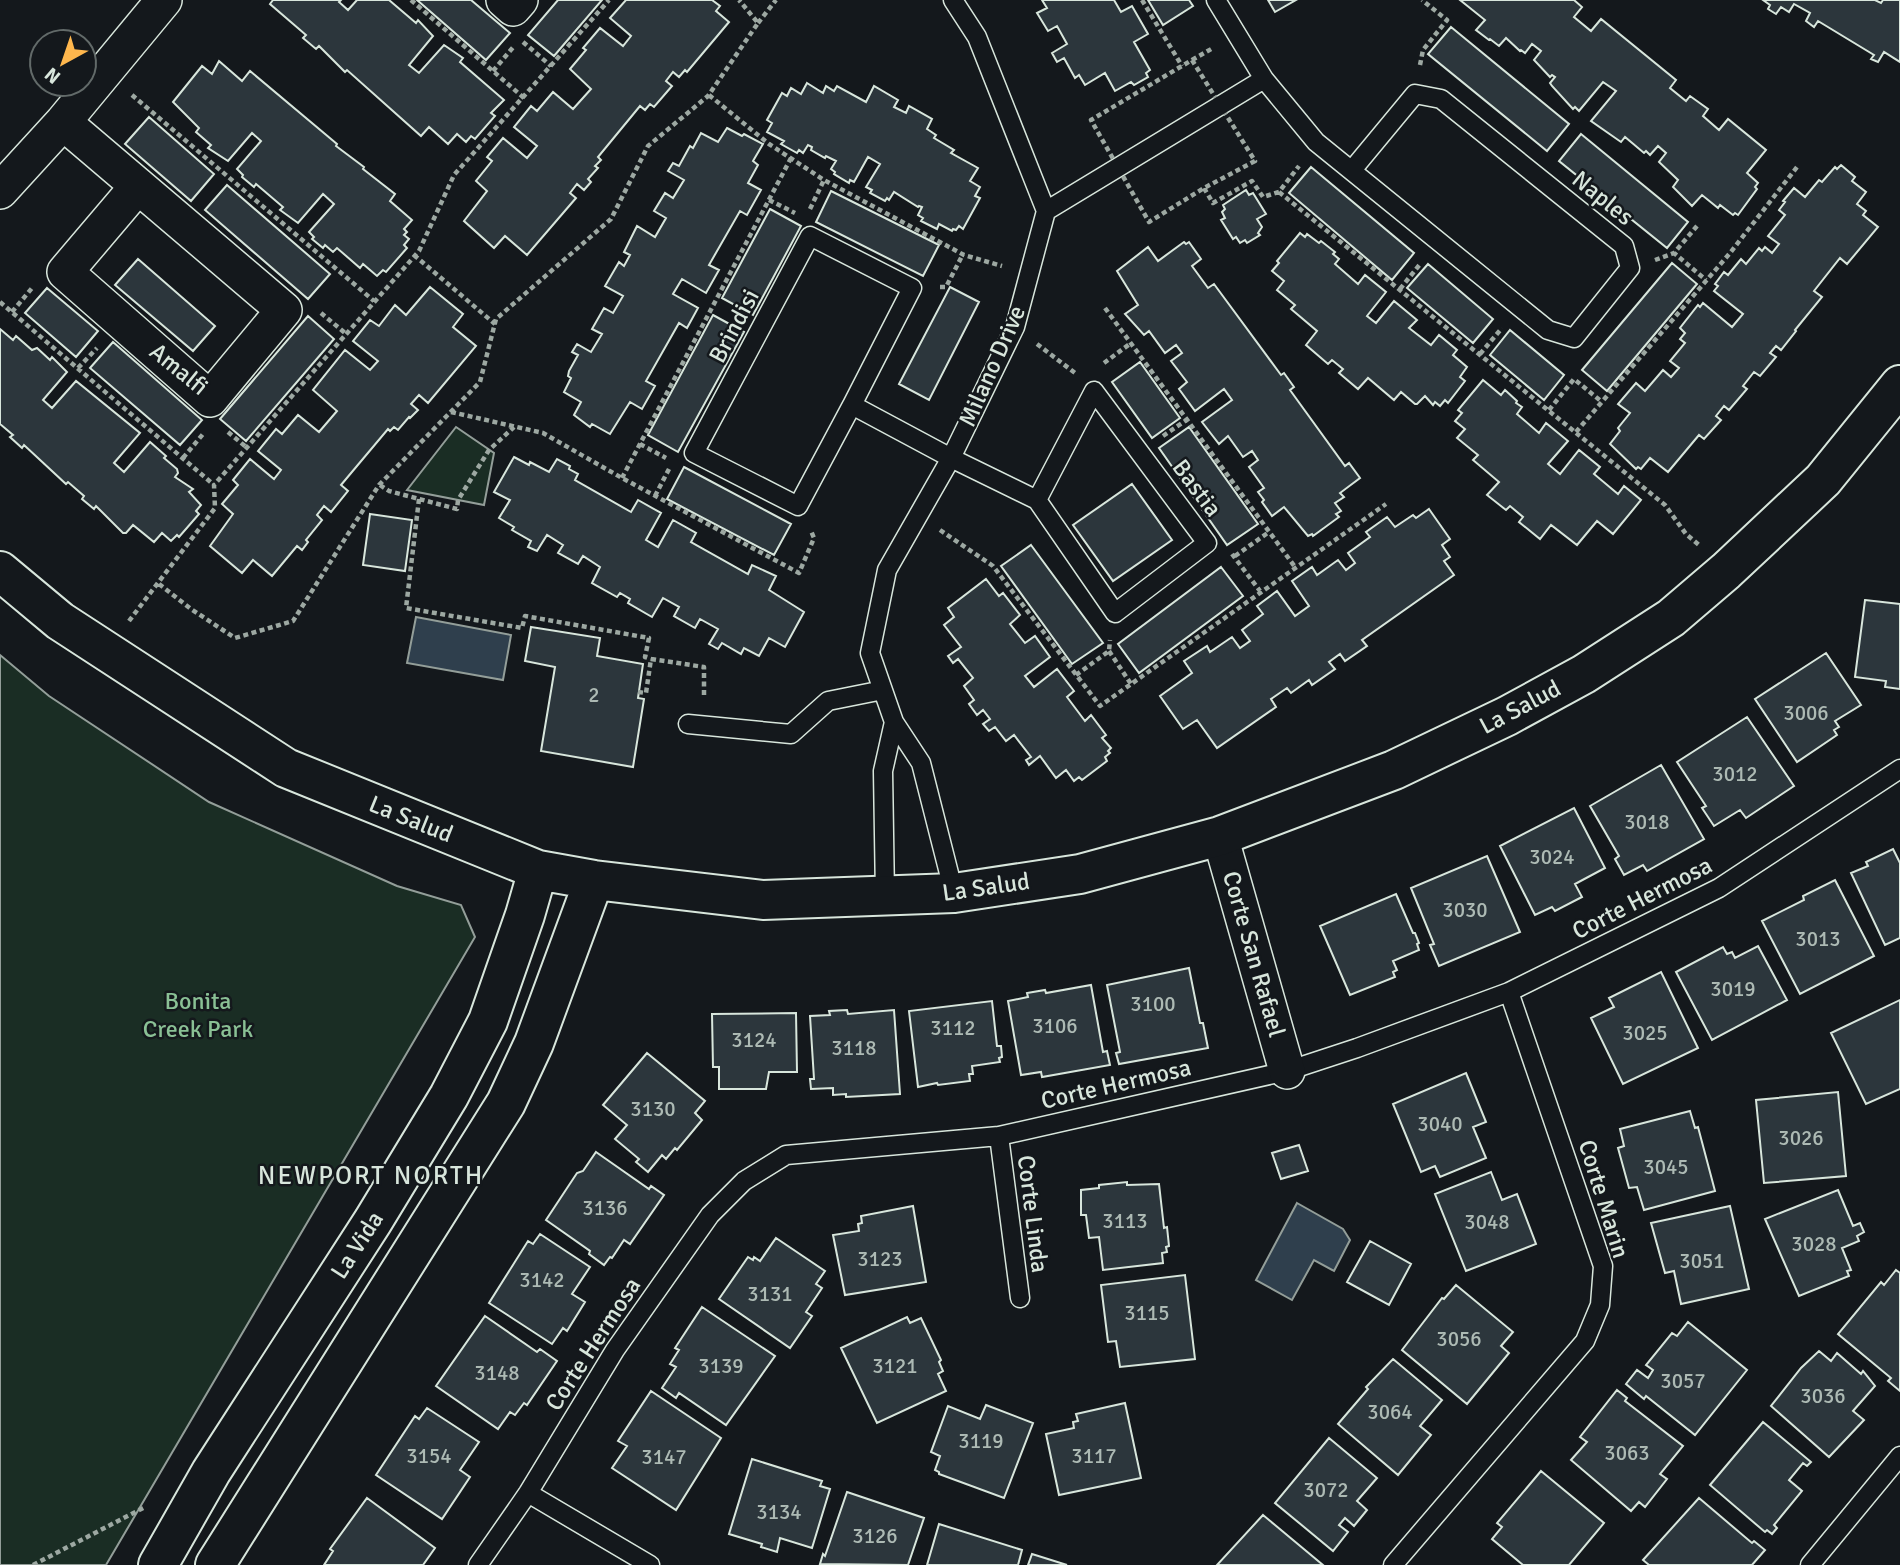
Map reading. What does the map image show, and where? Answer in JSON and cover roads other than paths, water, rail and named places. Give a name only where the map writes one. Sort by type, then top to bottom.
[{"type":"street","points":[[0,191],[63,121],[164,0]]},
{"type":"street","points":[[504,0],[513,8],[520,0]]},
{"type":"street","name":"Amalfi","points":[[63,121],[284,310],[210,399],[65,272],[138,186]]},
{"type":"street","name":"La Salud","points":[[0,571],[60,621],[286,768],[538,870],[594,880],[763,900],[954,893],[1080,874],[1220,836],[1394,770],[1495,722],[1584,674],[1671,618],[1726,571],[1823,480],[1900,385]]},
{"type":"street","name":"Corte San Rafael","points":[[1220,836],[1287,1071]]},
{"type":"street","name":"La Vida","points":[[158,1565],[211,1472],[373,1221],[449,1096],[488,1021],[538,870]]},
{"type":"street","name":"La Vida","points":[[215,1565],[506,1103],[534,1043],[594,880]]},
{"type":"lane","points":[[953,0],[977,37],[1046,211],[1264,79]]},
{"type":"lane","name":"Naples","points":[[1216,0],[1264,79],[1316,142],[1548,330],[1574,338],[1630,268],[1624,246],[1441,99],[1415,93],[1352,170]]},
{"type":"lane","name":"Milano Drive","points":[[954,893],[921,763],[894,722],[870,653],[887,570],[951,458],[1015,327],[1046,211]]},
{"type":"lane","name":"Brindisi","points":[[810,236],[912,288],[852,405],[798,506],[694,453],[810,236]]},
{"type":"lane","name":"Bastia","points":[[1094,391],[1206,542],[1115,613],[1037,500],[1094,391]]},
{"type":"lane","points":[[852,405],[1037,500]]},
{"type":"lane","points":[[696,724],[792,734],[828,701],[883,690]]},
{"type":"lane","points":[[885,897],[883,771],[894,722]]},
{"type":"lane","name":"Corte Hermosa","points":[[478,1565],[528,1493],[615,1350],[710,1215],[744,1181],[786,1155],[999,1136],[1287,1071],[1357,1048],[1509,992],[1718,888],[1900,769]]},
{"type":"lane","name":"Corte Marin","points":[[1393,1565],[1584,1341],[1600,1306],[1603,1266],[1509,992]]},
{"type":"lane","name":"Corte Linda","points":[[999,1136],[1020,1298]]},
{"type":"lane","points":[[1810,1565],[1900,1456]]},
{"type":"lane","points":[[528,1493],[650,1565]]},
{"type":"water","points":[[416,617],[511,635],[503,680],[407,663]]},
{"type":"water","points":[[1297,1203],[1343,1229],[1350,1240],[1334,1271],[1314,1260],[1292,1300],[1256,1280]]},
{"type":"district","name":"NEWPORT NORTH","points":[[371,1176]]},
{"type":"park label","name":"Bonita Creek Park","points":[[198,1015]]}]
